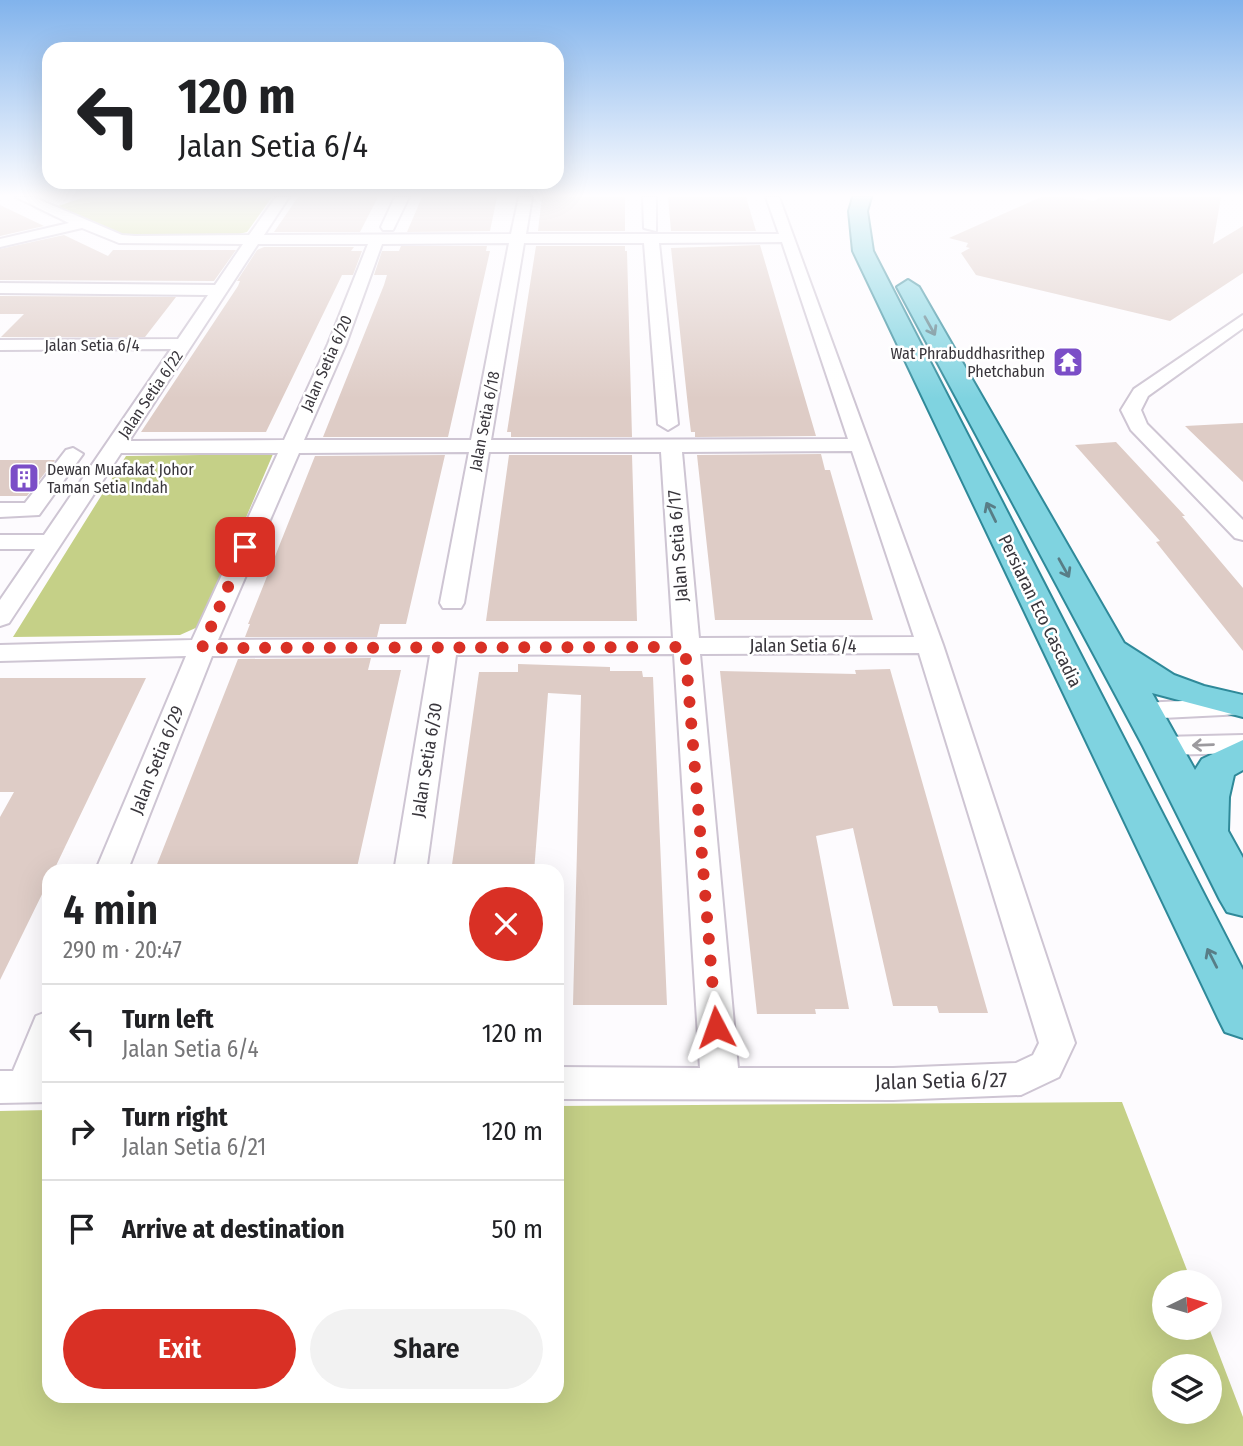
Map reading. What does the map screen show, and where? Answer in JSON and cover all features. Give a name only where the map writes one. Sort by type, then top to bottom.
[{"type":"main road","name":"Persiaran Eco Cascadia","points":[[870,264],[1123,781],[1243,1018]]},
{"type":"main road","points":[[896,264],[1105,641],[1136,718]]},
{"type":"main road","points":[[1105,641],[1143,673],[1176,692],[1243,706]]},
{"type":"main road","points":[[1066,665],[1085,692],[1136,718],[1163,746],[1243,900]]},
{"type":"main road","points":[[1123,781],[1118,749],[1136,718]]},
{"type":"main road","points":[[1207,831],[1208,797],[1216,768],[1243,753]]},
{"type":"street","name":"Jalan Setia 6/22","points":[[0,618],[237,264]]},
{"type":"street","name":"Jalan Setia 6/20","points":[[202,648],[337,344],[369,264]]},
{"type":"street","name":"Jalan Setia 6/18","points":[[452,603],[478,446],[514,264]]},
{"type":"street","name":"Jalan Setia 6/17","points":[[654,264],[670,435],[720,1082]]},
{"type":"street","points":[[796,264],[862,445],[930,645]]},
{"type":"street","points":[[0,288],[219,290]]},
{"type":"street","points":[[1243,320],[1141,393],[1131,410],[1138,426],[1243,533]]},
{"type":"street","name":"Jalan Setia 6/4","points":[[0,345],[183,344]]},
{"type":"street","points":[[114,447],[478,446],[670,435],[862,445]]},
{"type":"street","points":[[0,510],[31,510],[73,454]]},
{"type":"street","points":[[0,542],[51,542]]},
{"type":"street","name":"Jalan Setia 6/4","points":[[0,653],[202,648],[930,645]]},
{"type":"street","name":"Jalan Setia 6/27","points":[[564,1083],[893,1084],[1021,1079],[1046,1066],[1057,1043],[930,645]]},
{"type":"street","name":"Jalan Setia 6/29","points":[[114,864],[202,648]]},
{"type":"street","name":"Jalan Setia 6/30","points":[[411,864],[444,648]]},
{"type":"street","points":[[1136,718],[1243,706]]},
{"type":"street","points":[[1163,746],[1243,744]]},
{"type":"street","points":[[24,1087],[42,1043]]},
{"type":"green space","points":[[273,454],[200,626],[180,635],[13,637],[126,456]]},
{"type":"green space","points":[[1122,1102],[1187,1270],[1152,1270],[1152,1340],[1214,1340],[1219,1354],[1152,1354],[1152,1424],[1222,1424],[1222,1362],[1243,1417],[1243,1446],[0,1446],[0,1111],[42,1110],[42,1403],[564,1403],[564,1106]]},
{"type":"building","points":[[0,264],[226,264],[214,281],[0,280]]},
{"type":"building","points":[[248,264],[357,264],[353,275],[342,275],[266,432],[141,432],[238,286],[240,281],[237,281]]},
{"type":"building","points":[[378,264],[487,264],[448,437],[323,437],[387,275],[374,275]]},
{"type":"building","points":[[533,264],[627,264],[632,437],[511,437],[511,432],[507,432]]},
{"type":"building","points":[[673,264],[766,264],[816,436],[695,437],[695,432],[691,432]]},
{"type":"building","points":[[969,264],[1243,264],[1243,273],[1170,321],[976,275]]},
{"type":"building","points":[[0,296],[176,297],[145,337],[1,337],[24,314],[0,314]]},
{"type":"building","points":[[1243,423],[1243,482],[1185,426]]},
{"type":"building","points":[[1116,442],[1185,516],[1182,516],[1243,588],[1243,651],[1156,542],[1160,541],[1075,445]]},
{"type":"building","points":[[821,454],[825,470],[830,470],[873,620],[715,620],[697,455]]},
{"type":"building","points":[[445,455],[406,624],[380,624],[377,637],[245,637],[315,456]]},
{"type":"building","points":[[509,455],[632,455],[637,621],[486,621]]},
{"type":"building","name":"Dewan Muafakat Johor Taman Setia Indah","points":[[0,460],[55,460],[27,496],[0,496]]},
{"type":"building","points":[[371,658],[368,670],[401,670],[358,864],[157,864],[238,659]]},
{"type":"building","points":[[518,664],[610,667],[610,671],[642,671],[643,677],[653,677],[667,1005],[573,1005],[581,695],[548,693],[535,864],[452,864],[479,672],[518,672]]},
{"type":"building","points":[[890,669],[988,1013],[939,1013],[937,1006],[893,1006],[853,828],[816,836],[849,1009],[815,1009],[816,1014],[757,1014],[720,671],[856,674],[855,670]]},
{"type":"building","points":[[0,678],[146,678],[57,864],[42,864],[42,894],[0,980],[0,817],[14,792],[0,792]]},
{"type":"place","name":"Wat Phrabuddhasrithep Phetchabun","points":[[1068,362]]},
{"type":"place","name":"Dewan Muafakat Johor Taman Setia Indah","points":[[24,478]]},
{"type":"route","points":[[245,547],[202,648],[685,647],[716,1027]]}]
